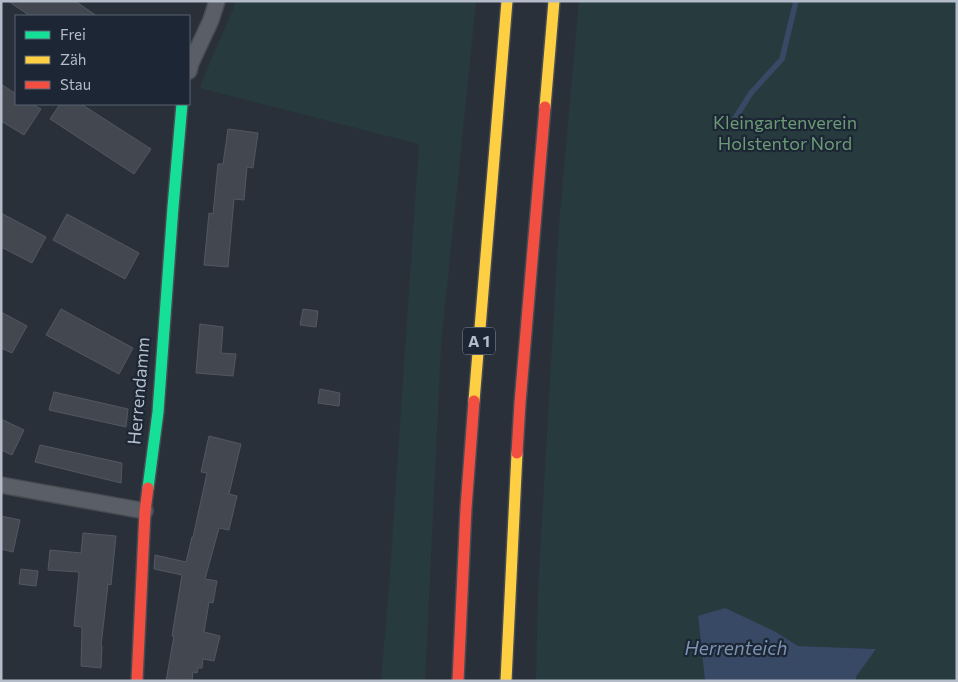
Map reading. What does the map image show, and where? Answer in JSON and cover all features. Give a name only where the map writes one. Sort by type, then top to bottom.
[{"type":"main road","name":"A 1","points":[[458,681],[466,508],[507,1]]},
{"type":"main road","points":[[506,681],[520,403],[554,1]]},
{"type":"main road","name":"Herrendamm","points":[[137,681],[145,511],[158,412],[182,105]]},
{"type":"street","points":[[190,67],[211,20],[217,1]]},
{"type":"street","points":[[1,485],[145,511]]},
{"type":"green space","points":[[235,1],[476,1],[441,345],[425,681],[381,681],[419,144],[200,88]]},
{"type":"green space","name":"Kleingartenverein Holstentor Nord","points":[[579,1],[957,1],[957,681],[856,681],[856,677],[876,649],[798,646],[776,632],[698,617],[705,681],[536,681],[538,591],[559,225]]},
{"type":"water","name":"Herrenteich","points":[[725,608],[776,632],[798,646],[876,649],[856,677],[856,681],[705,681],[698,616]]},
{"type":"building","points":[[8,1],[75,1],[96,15],[29,15]]},
{"type":"building","points":[[1,84],[15,93],[15,105],[34,105],[41,109],[24,135],[1,121]]},
{"type":"building","points":[[59,105],[83,105],[151,149],[134,174],[50,119]]},
{"type":"building","points":[[228,129],[258,133],[253,168],[247,167],[244,200],[234,199],[228,267],[204,265],[209,213],[213,214],[218,164],[223,164]]},
{"type":"building","points":[[1,213],[46,237],[32,263],[1,247]]},
{"type":"building","points":[[67,214],[139,253],[125,279],[53,240]]},
{"type":"building","points":[[61,309],[133,348],[119,374],[46,335]]},
{"type":"building","points":[[303,309],[318,311],[316,327],[300,325]]},
{"type":"building","points":[[1,312],[27,326],[12,353],[1,348]]},
{"type":"building","points":[[200,324],[223,327],[221,353],[236,354],[233,376],[196,373]]},
{"type":"building","points":[[320,389],[340,393],[339,406],[318,403]]},
{"type":"building","points":[[54,392],[128,409],[126,427],[49,410]]},
{"type":"building","points":[[1,419],[24,430],[12,455],[1,450]]},
{"type":"building","points":[[209,436],[241,444],[229,494],[237,496],[229,530],[219,528],[205,579],[217,581],[213,603],[209,602],[204,632],[220,636],[214,661],[203,659],[202,668],[198,668],[197,673],[193,672],[192,681],[166,681],[182,575],[154,569],[155,555],[186,562],[207,473],[201,472]]},
{"type":"building","points":[[40,445],[122,463],[121,483],[35,462]]},
{"type":"building","points":[[1,516],[20,520],[13,552],[1,549]]},
{"type":"building","points":[[83,533],[116,536],[111,585],[108,584],[101,646],[101,668],[81,666],[82,627],[74,626],[79,572],[48,570],[50,550],[81,553]]},
{"type":"building","points":[[21,569],[38,571],[36,586],[19,584]]},
{"type":"waterway","points":[[734,120],[751,93],[782,59],[796,1]]},
{"type":"traffic: fast","points":[[148,488],[158,412],[182,105]]},
{"type":"traffic: slow","points":[[474,401],[507,1]]},
{"type":"traffic: slow","points":[[545,107],[554,1]]},
{"type":"traffic: slow","points":[[506,681],[517,453]]},
{"type":"traffic: jam","points":[[517,453],[545,107]]},
{"type":"traffic: jam","points":[[458,681],[466,508],[474,401]]},
{"type":"traffic: jam","points":[[137,681],[145,511],[148,488]]}]
